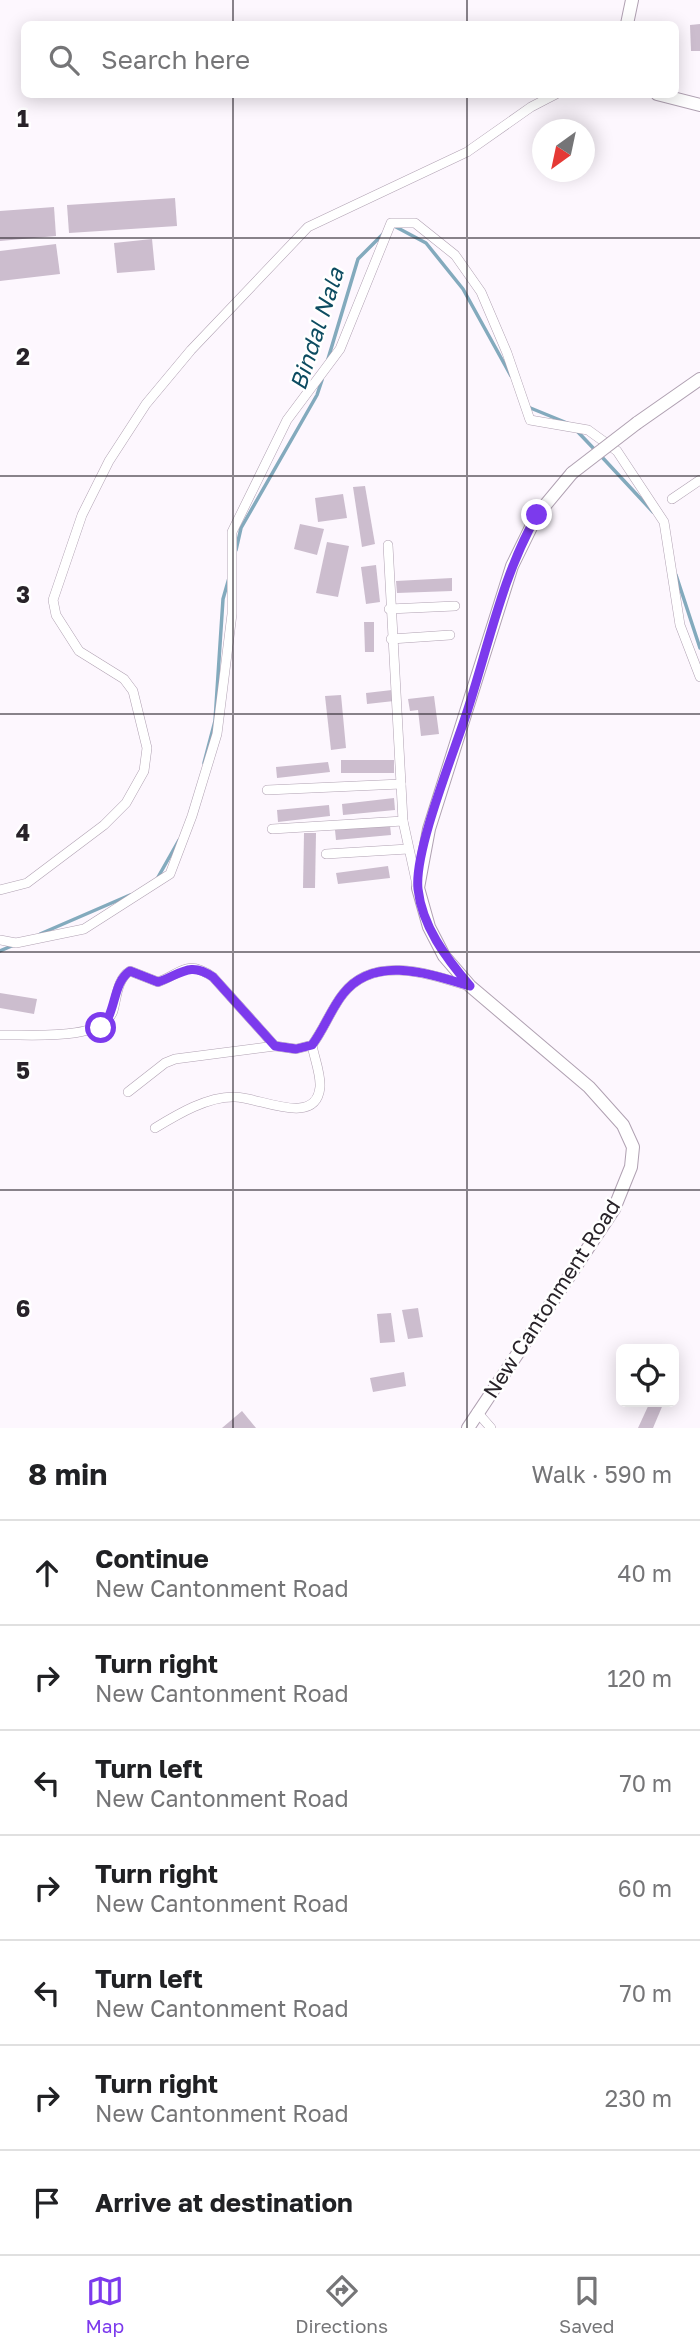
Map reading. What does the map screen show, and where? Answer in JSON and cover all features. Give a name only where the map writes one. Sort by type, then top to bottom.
[{"type":"street","points":[[628,21],[632,0]]},
{"type":"street","points":[[0,890],[27,883],[104,825],[126,803],[145,771],[147,748],[133,691],[124,680],[79,651],[56,615],[53,600],[82,515],[109,461],[146,404],[191,350],[308,227],[467,152],[548,98]]},
{"type":"street","points":[[673,98],[700,105]]},
{"type":"street","points":[[0,940],[16,943],[84,929],[170,874],[192,816],[217,734],[232,614],[232,532],[287,420],[340,349],[391,223],[415,223],[455,255],[481,292],[507,353],[530,420],[588,430],[617,451],[664,522],[680,625],[700,677]]},
{"type":"street","name":"New Cantonment Road","points":[[468,1428],[614,1209],[631,1167],[633,1147],[623,1125],[589,1087],[470,986],[444,956],[429,927],[418,888],[429,829],[512,566],[537,515],[552,493],[572,473],[700,379]]},
{"type":"street","points":[[672,499],[700,480]]},
{"type":"street","points":[[388,545],[389,609],[397,688],[403,821],[418,888]]},
{"type":"street","points":[[389,609],[455,606]]},
{"type":"street","points":[[391,639],[450,635]]},
{"type":"street","points":[[267,790],[401,784]]},
{"type":"street","points":[[272,829],[403,821]]},
{"type":"street","points":[[326,854],[408,849]]},
{"type":"street","points":[[0,1035],[91,1031],[109,1019],[126,973],[134,971],[158,982],[179,971],[194,968],[213,977],[275,1046]]},
{"type":"street","name":"New Cantonment Road","points":[[312,1045],[342,994],[355,982],[373,974],[415,970],[470,986]]},
{"type":"street","points":[[128,1092],[165,1063],[175,1059],[275,1046],[296,1049],[312,1045],[320,1086],[317,1098],[310,1105],[292,1109],[245,1098],[218,1099],[155,1128]]},
{"type":"street","points":[[477,1412],[491,1428]]},
{"type":"building","points":[[700,24],[700,51],[691,51],[690,25]]},
{"type":"building","points":[[175,198],[177,226],[69,233],[67,205]]},
{"type":"building","points":[[54,207],[56,236],[0,241],[0,211]]},
{"type":"building","points":[[152,239],[155,270],[117,273],[114,243]]},
{"type":"building","points":[[56,244],[60,274],[0,281],[0,251]]},
{"type":"building","points":[[365,486],[375,544],[362,547],[353,487]]},
{"type":"building","points":[[343,494],[347,518],[318,522],[315,498]]},
{"type":"building","points":[[300,524],[324,529],[317,555],[294,549]]},
{"type":"building","points":[[327,542],[349,546],[338,597],[316,593]]},
{"type":"building","points":[[376,565],[380,602],[366,604],[361,567]]},
{"type":"building","points":[[452,578],[452,591],[397,593],[396,581]]},
{"type":"building","points":[[364,622],[374,622],[374,652],[365,652]]},
{"type":"building","points":[[392,690],[394,701],[367,704],[366,693]]},
{"type":"building","points":[[341,695],[346,748],[331,750],[325,696]]},
{"type":"building","points":[[434,696],[439,734],[421,736],[418,710],[410,711],[408,699]]},
{"type":"building","points":[[341,760],[394,760],[394,773],[341,773]]},
{"type":"building","points":[[328,762],[330,772],[277,778],[276,767]]},
{"type":"building","points":[[394,798],[395,810],[343,815],[342,804]]},
{"type":"building","points":[[329,805],[330,816],[278,822],[277,810]]},
{"type":"building","points":[[390,825],[391,835],[336,840],[335,830]]},
{"type":"building","points":[[304,833],[316,833],[315,888],[303,888]]},
{"type":"building","points":[[388,866],[390,878],[338,884],[336,873]]},
{"type":"building","points":[[0,993],[37,999],[34,1014],[0,1008]]},
{"type":"building","points":[[418,1308],[423,1337],[408,1339],[402,1310]]},
{"type":"building","points":[[391,1313],[395,1342],[380,1343],[377,1314]]},
{"type":"building","points":[[404,1372],[406,1386],[373,1392],[370,1378]]},
{"type":"building","points":[[648,1407],[662,1407],[653,1428],[638,1428]]},
{"type":"building","points":[[242,1411],[256,1428],[222,1428]]},
{"type":"waterway","name":"Bindal Nala","points":[[396,227],[426,243],[463,289],[511,376]]},
{"type":"waterway","name":"Bindal Nala","points":[[328,359],[358,259],[383,234]]},
{"type":"waterway","name":"Bindal Nala","points":[[236,550],[241,528],[317,395],[322,380]]},
{"type":"waterway","name":"Bindal Nala","points":[[528,407],[572,425]]},
{"type":"waterway","name":"Bindal Nala","points":[[577,431],[596,451]]},
{"type":"waterway","name":"Bindal Nala","points":[[601,456],[653,512]]},
{"type":"waterway","name":"Bindal Nala","points":[[676,575],[700,648]]},
{"type":"waterway","name":"Bindal Nala","points":[[204,763],[215,721],[223,599],[229,578]]},
{"type":"waterway","name":"Bindal Nala","points":[[157,879],[179,840]]},
{"type":"waterway","name":"Bindal Nala","points":[[40,934],[130,895]]},
{"type":"waterway","name":"Bindal Nala","points":[[0,951],[14,945]]},
{"type":"route","points":[[101,1028],[114,1009],[122,978],[130,971],[158,982],[186,968],[201,969],[213,977],[275,1046],[296,1049],[312,1045],[342,994],[355,982],[373,974],[415,970],[470,986],[444,956],[429,927],[418,888],[429,829],[512,566],[537,515]]}]
